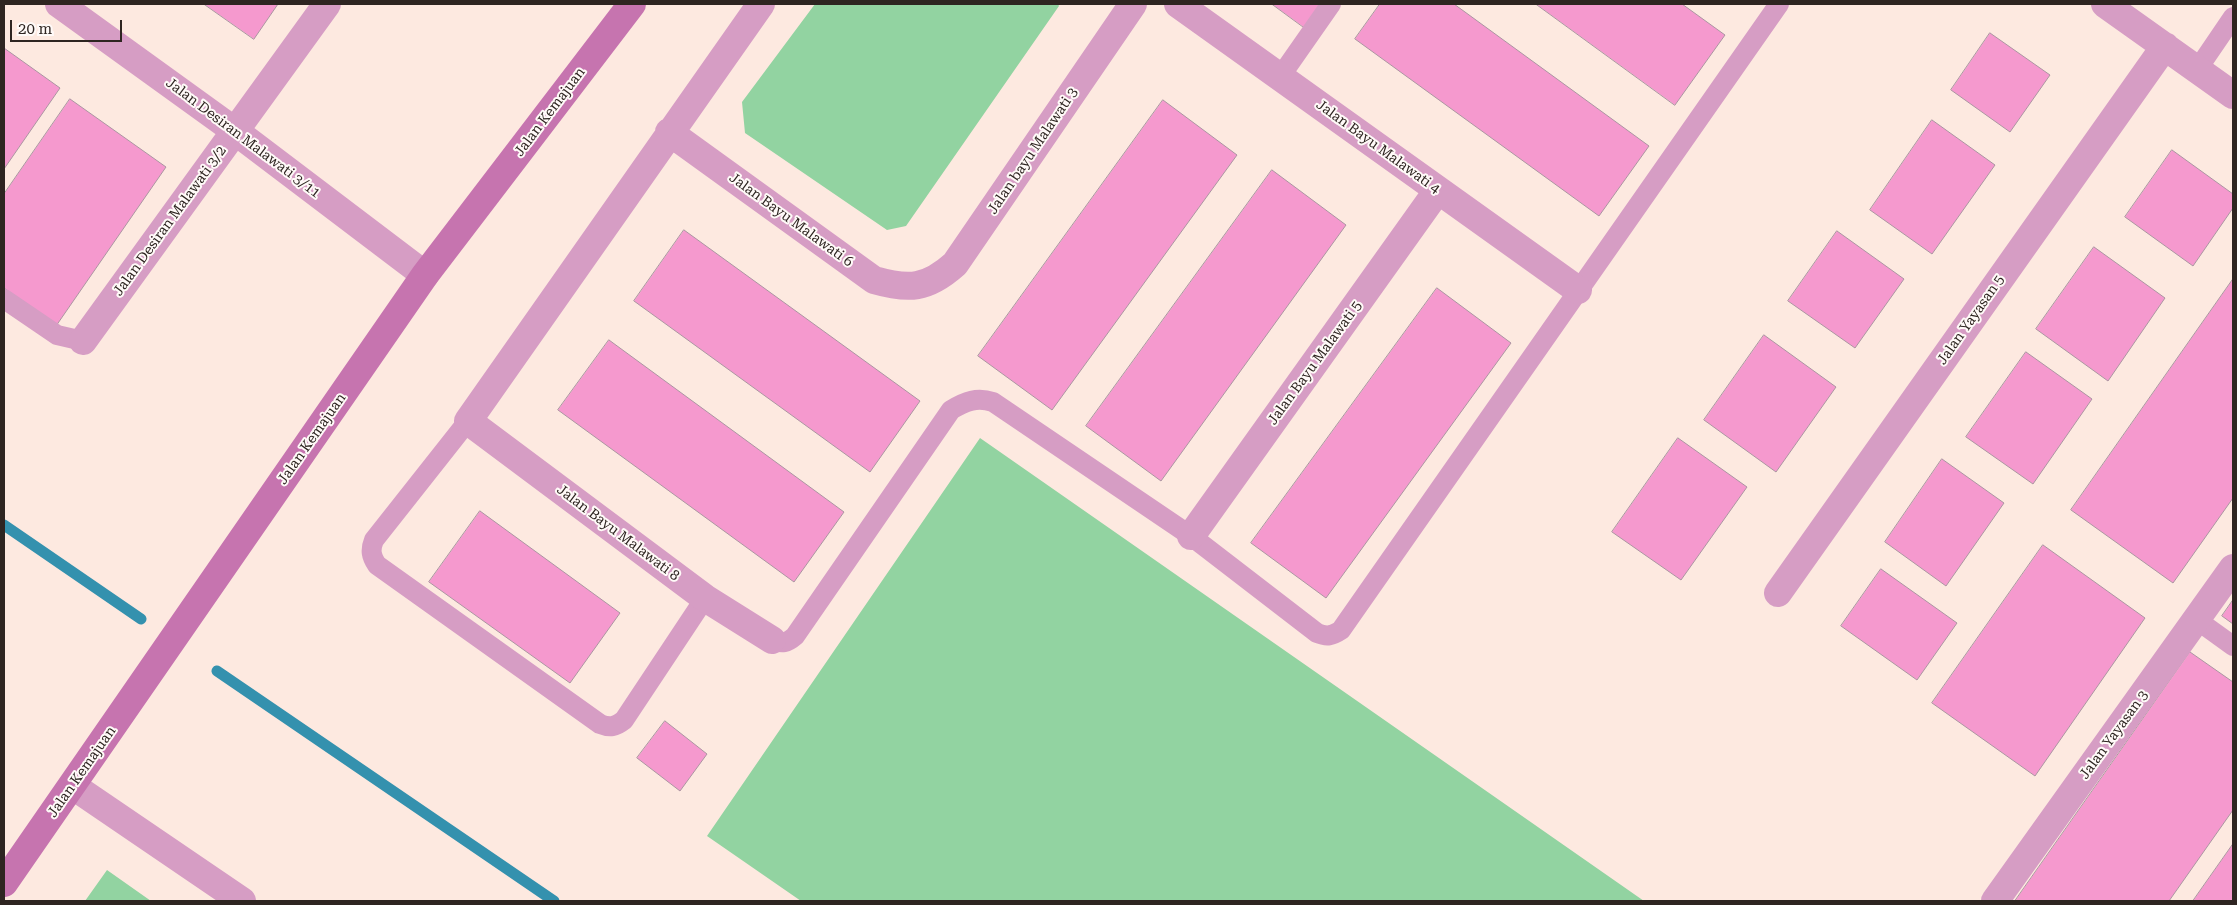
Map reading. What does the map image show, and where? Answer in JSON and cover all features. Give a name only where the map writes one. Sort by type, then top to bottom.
[{"type":"street","name":"Jalan Desiran Malawati 3/11","points":[[59,4],[235,131],[425,275]]},
{"type":"street","name":"Jalan Desiran Malawati 3/2","points":[[83,341],[327,4]]},
{"type":"street","name":"Jalan Kemajuan","points":[[4,883],[73,786],[425,275],[632,4]]},
{"type":"street","points":[[468,421],[669,132],[761,4]]},
{"type":"street","name":"Jalan bayu Malawati 3","points":[[922,286],[940,278],[955,264],[1133,4]]},
{"type":"street","name":"Jalan Bayu Malawati 4","points":[[1178,4],[1578,290]]},
{"type":"street","points":[[2105,4],[2233,95]]},
{"type":"street","name":"Jalan Yayasan 5","points":[[1778,593],[2165,46]]},
{"type":"street","name":"Jalan Bayu Malawati 6","points":[[669,132],[874,280],[898,287],[922,286]]},
{"type":"street","name":"Jalan Bayu Malawati 5","points":[[1191,536],[1438,190]]},
{"type":"street","name":"Jalan Bayu Malawati 8","points":[[468,421],[705,598],[772,640]]},
{"type":"street","name":"Jalan Yayasan 3","points":[[1995,901],[2233,568]]},
{"type":"street","points":[[73,786],[242,901]]},
{"type":"lane","points":[[1280,77],[1331,4]]},
{"type":"lane","points":[[772,640],[780,644],[788,642],[795,636],[951,410],[970,400],[984,399],[994,402],[1191,536],[1317,633],[1325,636],[1334,635],[1346,621],[1779,4]]},
{"type":"lane","points":[[2197,70],[2233,17]]},
{"type":"lane","points":[[4,299],[57,335],[83,341]]},
{"type":"lane","points":[[468,421],[374,540],[370,548],[372,558],[378,564],[600,724],[608,727],[617,725],[624,720],[705,598]]},
{"type":"lane","points":[[2197,620],[2233,646]]},
{"type":"green space","points":[[815,4],[1058,4],[1059,6],[906,226],[887,230],[745,133],[742,102]]},
{"type":"green space","points":[[980,438],[1644,901],[801,901],[707,836]]},
{"type":"green space","points":[[107,870],[151,901],[85,901]]},
{"type":"building","points":[[204,4],[278,4],[254,39]]},
{"type":"building","points":[[1272,4],[1323,4],[1305,28]]},
{"type":"building","points":[[1380,4],[1454,4],[1649,146],[1599,216],[1355,39]]},
{"type":"building","points":[[1536,4],[1682,4],[1725,35],[1675,105]]},
{"type":"building","points":[[1990,33],[2050,75],[2010,132],[1951,90]]},
{"type":"building","points":[[4,48],[60,88],[4,169]]},
{"type":"building","points":[[70,99],[166,167],[56,326],[4,288],[4,194]]},
{"type":"building","points":[[1163,100],[1237,155],[1052,410],[978,356]]},
{"type":"building","points":[[1932,120],[1995,165],[1932,254],[1870,210]]},
{"type":"building","points":[[2172,150],[2233,194],[2233,208],[2193,266],[2125,217]]},
{"type":"building","points":[[1272,170],[1346,225],[1161,481],[1086,426]]},
{"type":"building","points":[[684,230],[920,401],[870,472],[634,301]]},
{"type":"building","points":[[1837,231],[1904,279],[1855,348],[1788,301]]},
{"type":"building","points":[[2094,247],[2165,298],[2108,381],[2036,329]]},
{"type":"building","points":[[2233,279],[2233,498],[2173,583],[2071,510]]},
{"type":"building","points":[[1437,288],[1511,343],[1326,598],[1251,543]]},
{"type":"building","points":[[1764,335],[1836,387],[1776,472],[1704,420]]},
{"type":"building","points":[[609,340],[844,512],[794,582],[558,410]]},
{"type":"building","points":[[2026,352],[2092,399],[2033,484],[1966,437]]},
{"type":"building","points":[[1678,438],[1747,487],[1681,580],[1612,532]]},
{"type":"building","points":[[1942,459],[2004,503],[1946,586],[1885,542]]},
{"type":"building","points":[[480,511],[620,613],[570,683],[429,582]]},
{"type":"building","points":[[2043,545],[2145,618],[2035,776],[1932,703]]},
{"type":"building","points":[[1881,569],[1957,623],[1917,680],[1841,626]]},
{"type":"building","points":[[2233,600],[2233,624],[2222,616]]},
{"type":"building","points":[[2190,652],[2233,682],[2233,810],[2169,901],[2015,901]]},
{"type":"building","points":[[665,721],[707,754],[680,791],[637,758]]},
{"type":"building","points":[[2233,844],[2233,901],[2193,901]]},
{"type":"waterway","points":[[4,525],[141,619]]},
{"type":"waterway","points":[[217,671],[554,901]]}]
